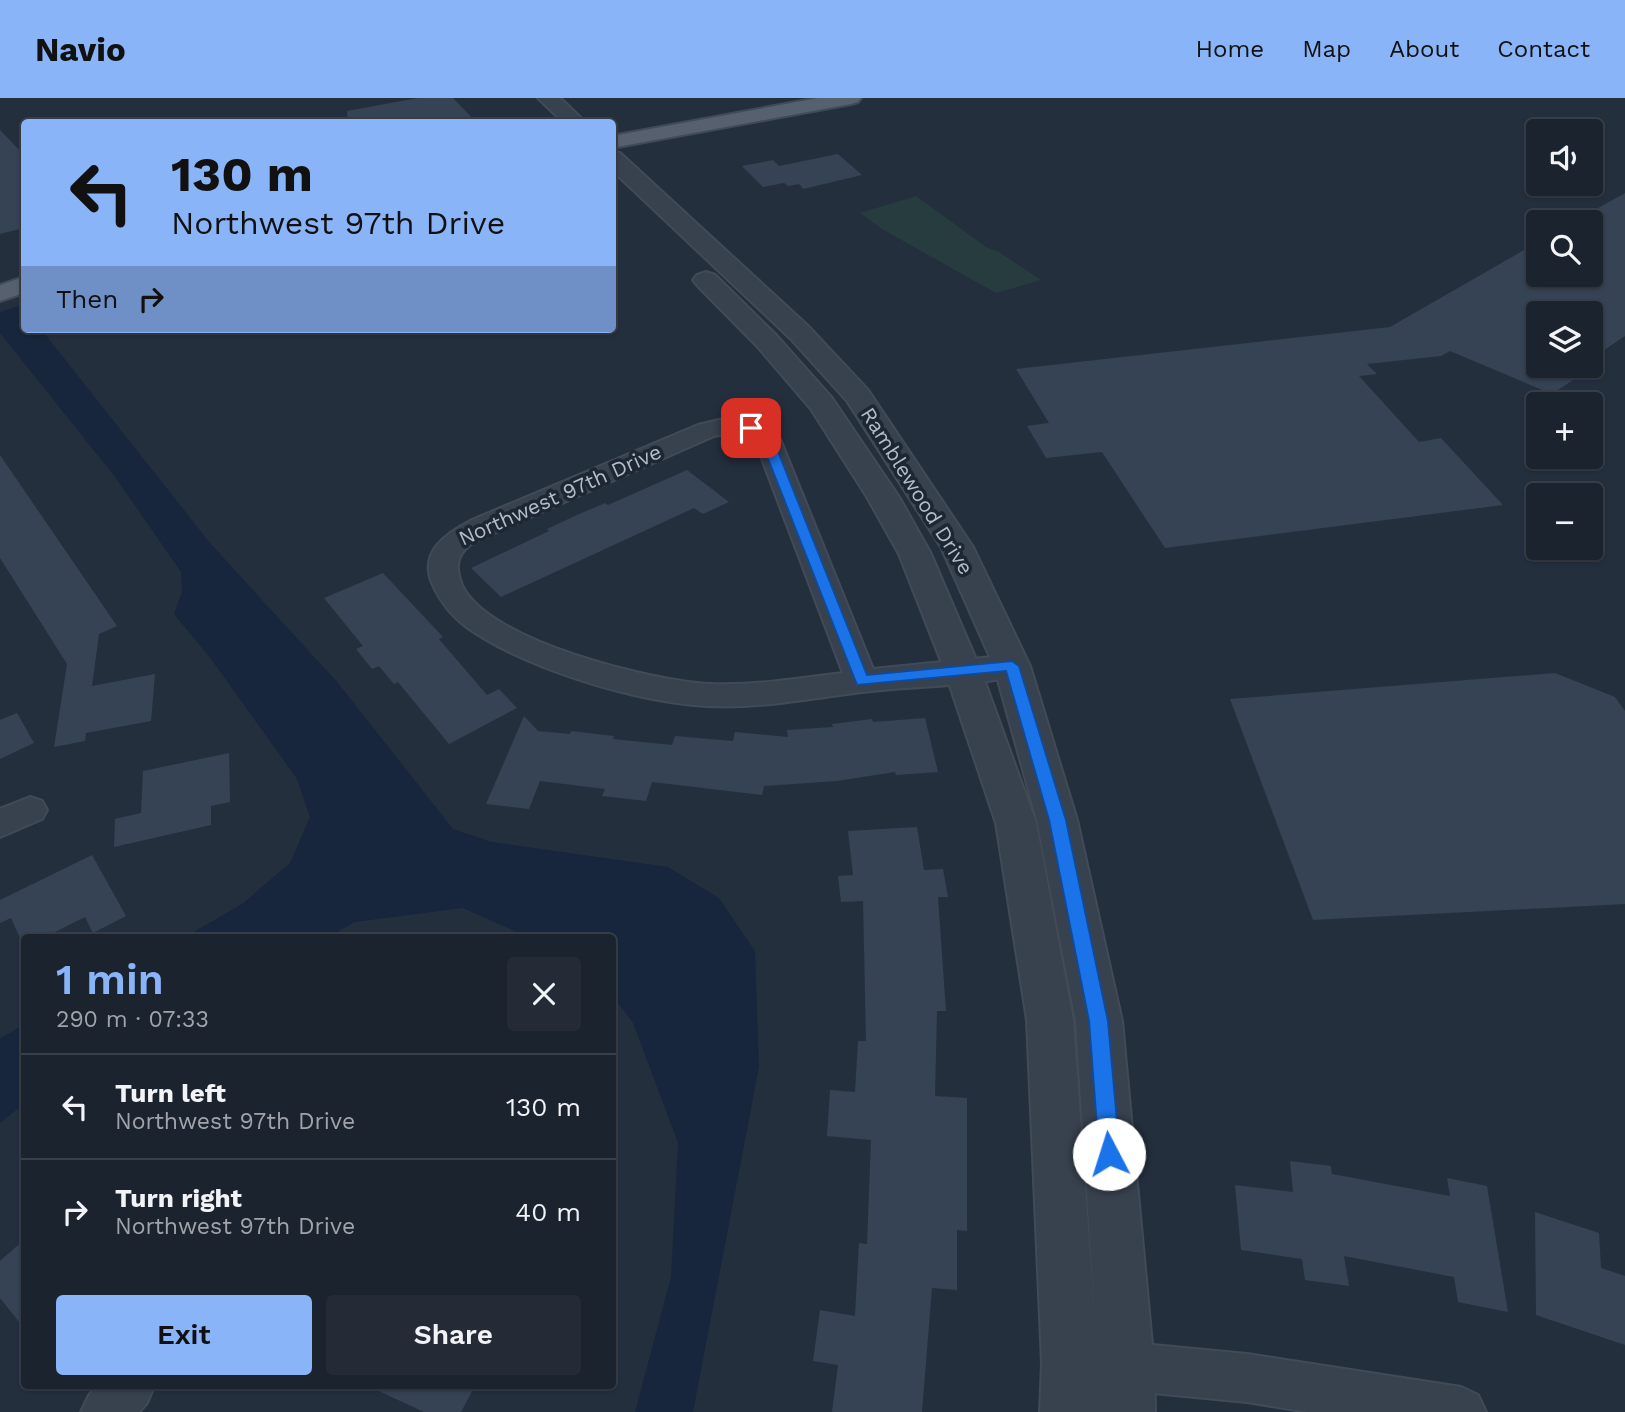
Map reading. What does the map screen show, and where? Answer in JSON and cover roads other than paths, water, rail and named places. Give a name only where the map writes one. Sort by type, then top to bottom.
[{"type":"main road","points":[[616,124],[759,98]]},
{"type":"main road","points":[[616,141],[850,98]]},
{"type":"main road","points":[[0,279],[21,273]]},
{"type":"main road","points":[[0,293],[21,286]]},
{"type":"main road","points":[[0,301],[21,295]]},
{"type":"street","points":[[540,102],[548,119]]},
{"type":"street","points":[[540,102],[570,119]]},
{"type":"street","name":"Ramblewood Drive","points":[[616,162],[800,333],[858,396],[957,547],[1012,666],[1057,820],[1099,1021],[1126,1389]]},
{"type":"street","points":[[616,192],[631,207]]},
{"type":"street","name":"Ramblewood Drive","points":[[687,261],[767,341],[822,404],[883,497],[915,554],[962,671],[1016,823],[1050,1020],[1069,1388]]},
{"type":"street","name":"Northwest 97th Drive","points":[[862,681],[767,439],[751,428],[732,425],[707,430],[482,526],[451,542],[442,561],[445,587],[471,617],[517,643],[579,668],[688,693],[753,695],[1012,666]]},
{"type":"street","points":[[1069,1388],[1126,1389],[1247,1378],[1461,1412]]},
{"type":"street","points":[[106,1412],[127,1389]]},
{"type":"water","points":[[21,305],[21,333],[44,333],[210,543],[338,683],[453,829],[492,842],[668,867],[719,898],[755,951],[759,1067],[693,1412],[635,1412],[671,1277],[678,1143],[633,1023],[616,1000],[616,934],[521,934],[463,908],[355,922],[333,934],[190,934],[242,904],[290,863],[310,817],[297,779],[211,659],[174,614],[182,592],[181,572],[115,477],[0,333],[0,312]]},
{"type":"water","points":[[21,1027],[21,1106],[0,1123],[0,1038]]}]
